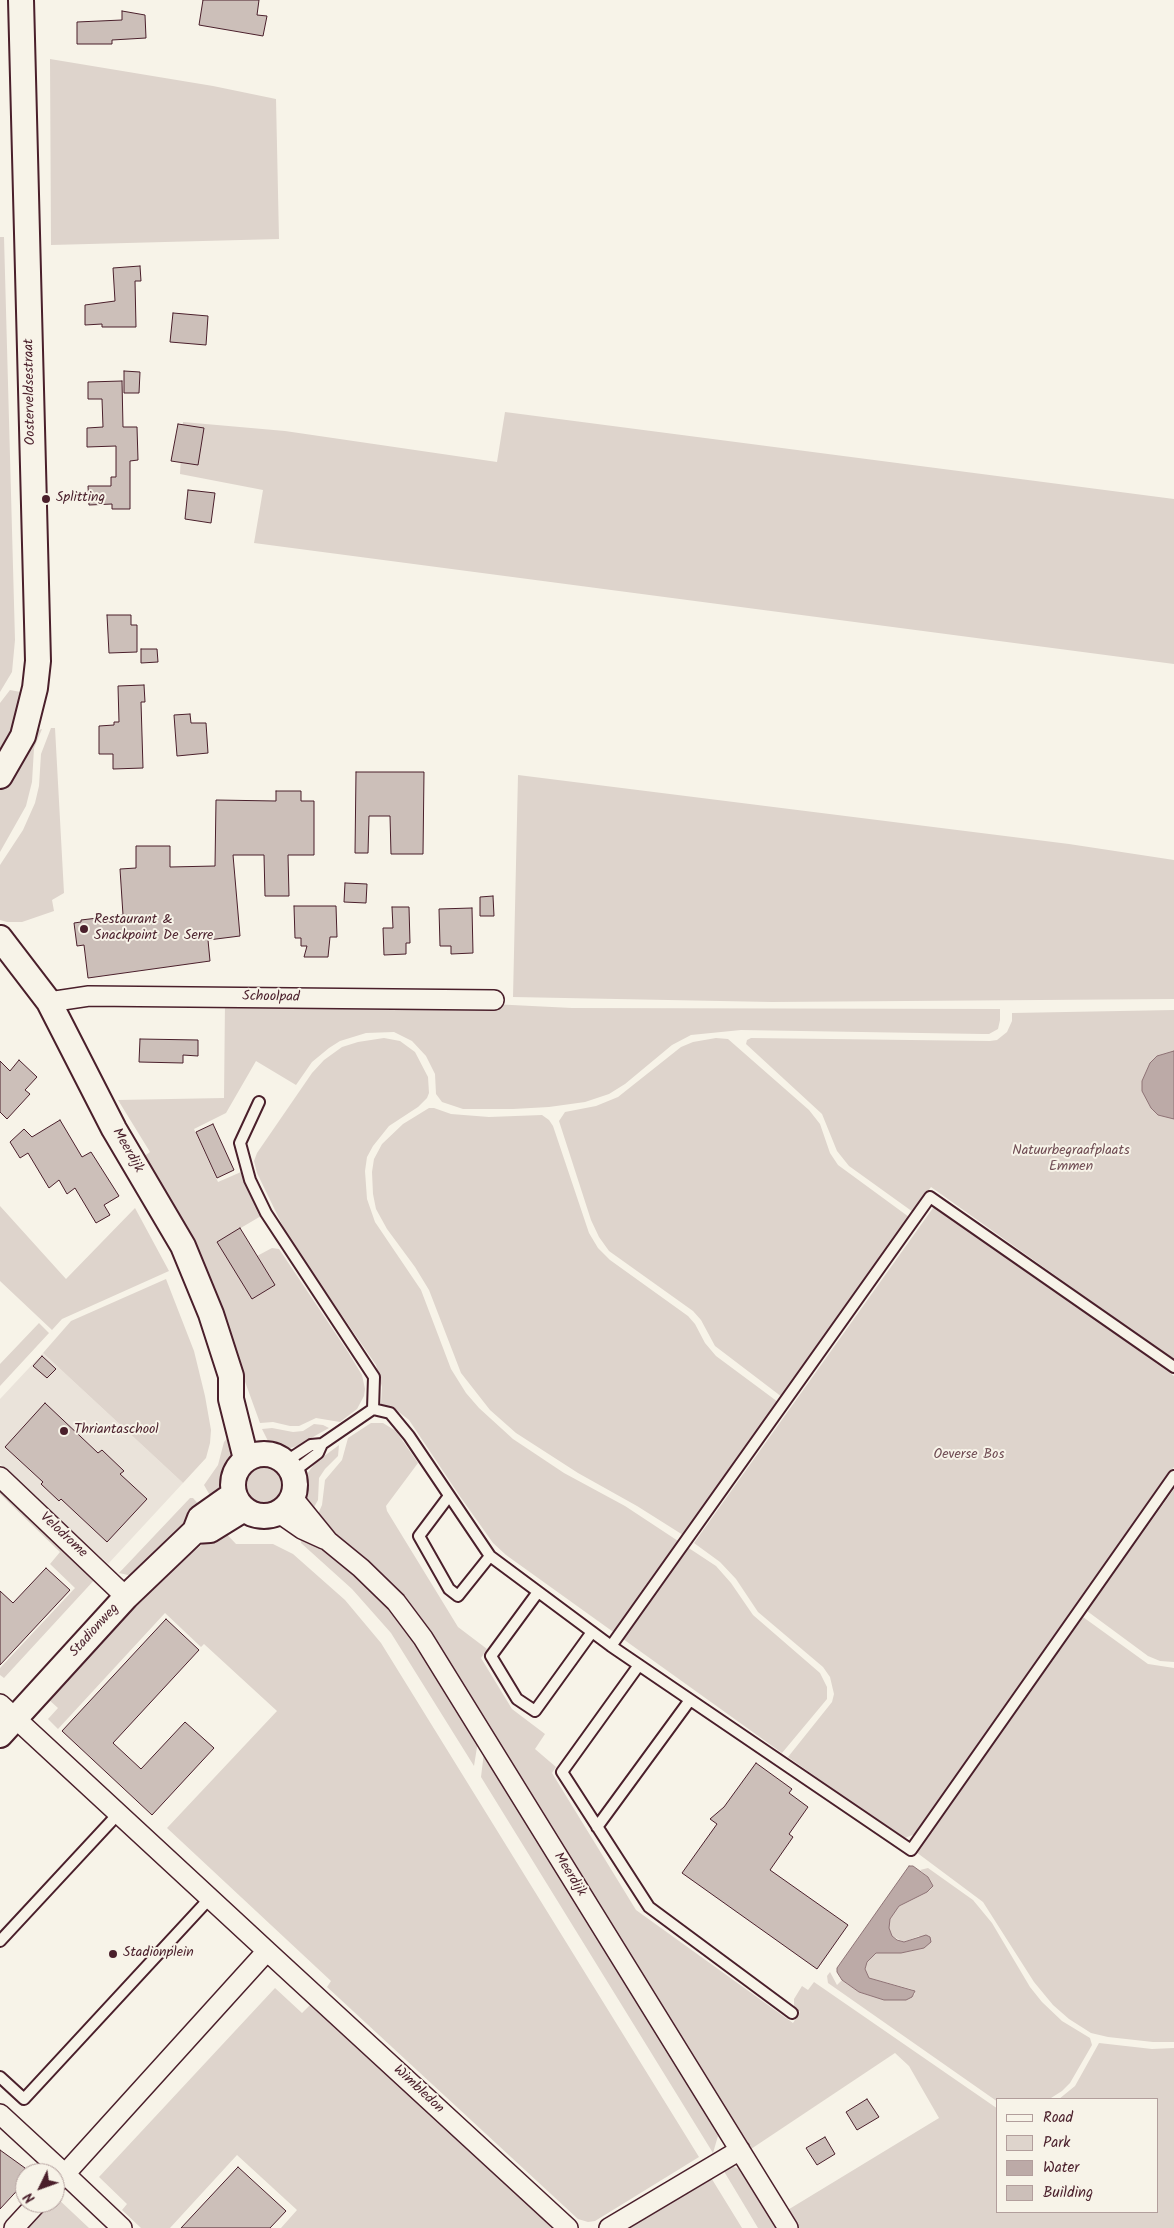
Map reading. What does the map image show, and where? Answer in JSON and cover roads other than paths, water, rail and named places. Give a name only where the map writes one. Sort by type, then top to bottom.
[{"type":"street","name":"Oosterveldsestraat","points":[[0,776],[22,736],[35,688],[38,661],[21,0]]},
{"type":"street","name":"Meerdijk","points":[[0,938],[49,1002],[114,1129],[183,1246],[211,1314],[231,1376],[243,1393],[255,1428],[282,1463]]},
{"type":"street","name":"Schoolpad","points":[[49,1002],[89,996],[494,1000]]},
{"type":"street","name":"Meerdijk","points":[[231,1376],[231,1399],[246,1459]]},
{"type":"street","points":[[257,1454],[282,1463],[296,1490],[286,1506],[261,1516],[239,1502],[233,1478],[240,1464],[257,1454]]},
{"type":"street","name":"Velodrome","points":[[0,1477],[126,1596]]},
{"type":"street","name":"Stadionweg","points":[[5,1719],[126,1596],[195,1531],[210,1530],[239,1502]]},
{"type":"street","name":"Meerdijk","points":[[286,1506],[362,1568],[389,1595],[423,1638],[788,2228]]},
{"type":"street","points":[[5,1719],[118,1814],[267,1952],[65,2174]]},
{"type":"street","name":"Wimbledon","points":[[267,1952],[565,2227]]},
{"type":"street","points":[[0,2114],[45,2163]]},
{"type":"street","points":[[609,2228],[740,2150]]},
{"type":"street","points":[[65,2183],[122,2228]]},
{"type":"street","points":[[14,2228],[28,2213]]},
{"type":"lane","points":[[259,1102],[240,1144],[250,1180],[266,1213],[374,1377],[373,1410]]},
{"type":"lane","points":[[611,1646],[930,1197],[1174,1367]]},
{"type":"lane","points":[[282,1463],[318,1453],[322,1444],[373,1410],[390,1413],[409,1436],[490,1556],[611,1646],[911,1850],[1174,1476]]},
{"type":"lane","points":[[449,1496],[418,1536],[449,1589],[458,1596],[490,1556]]},
{"type":"lane","points":[[538,1592],[491,1656],[517,1700],[535,1711],[592,1632]]},
{"type":"lane","points":[[639,1665],[562,1772],[649,1907],[792,2013]]},
{"type":"lane","points":[[597,1826],[690,1700]]},
{"type":"lane","points":[[0,1941],[118,1814]]},
{"type":"lane","points":[[0,2077],[24,2099],[210,1898]]},
{"type":"water","points":[[1174,1051],[1174,1119],[1158,1115],[1151,1108],[1142,1091],[1142,1081],[1150,1063],[1157,1056]]},
{"type":"water","points":[[909,1866],[913,1866],[928,1877],[933,1886],[927,1892],[899,1906],[890,1919],[889,1928],[892,1936],[897,1940],[904,1942],[926,1935],[930,1937],[931,1942],[924,1948],[901,1953],[876,1953],[867,1962],[865,1969],[869,1978],[915,1991],[912,1997],[906,2000],[884,2000],[859,1992],[842,1980],[837,1972],[837,1968]]},
{"type":"place","name":"Splitting","points":[[46,499]]},
{"type":"place","name":"Restaurant & Snackpoint De Serre","points":[[84,929]]},
{"type":"place","name":"Thriantaschool","points":[[64,1431]]},
{"type":"place","name":"Stadionplein","points":[[113,1954]]},
{"type":"park label","name":"Natuurbegraafplaats Emmen","points":[[1071,1160]]},
{"type":"park label","name":"Oeverse Bos","points":[[969,1456]]}]
